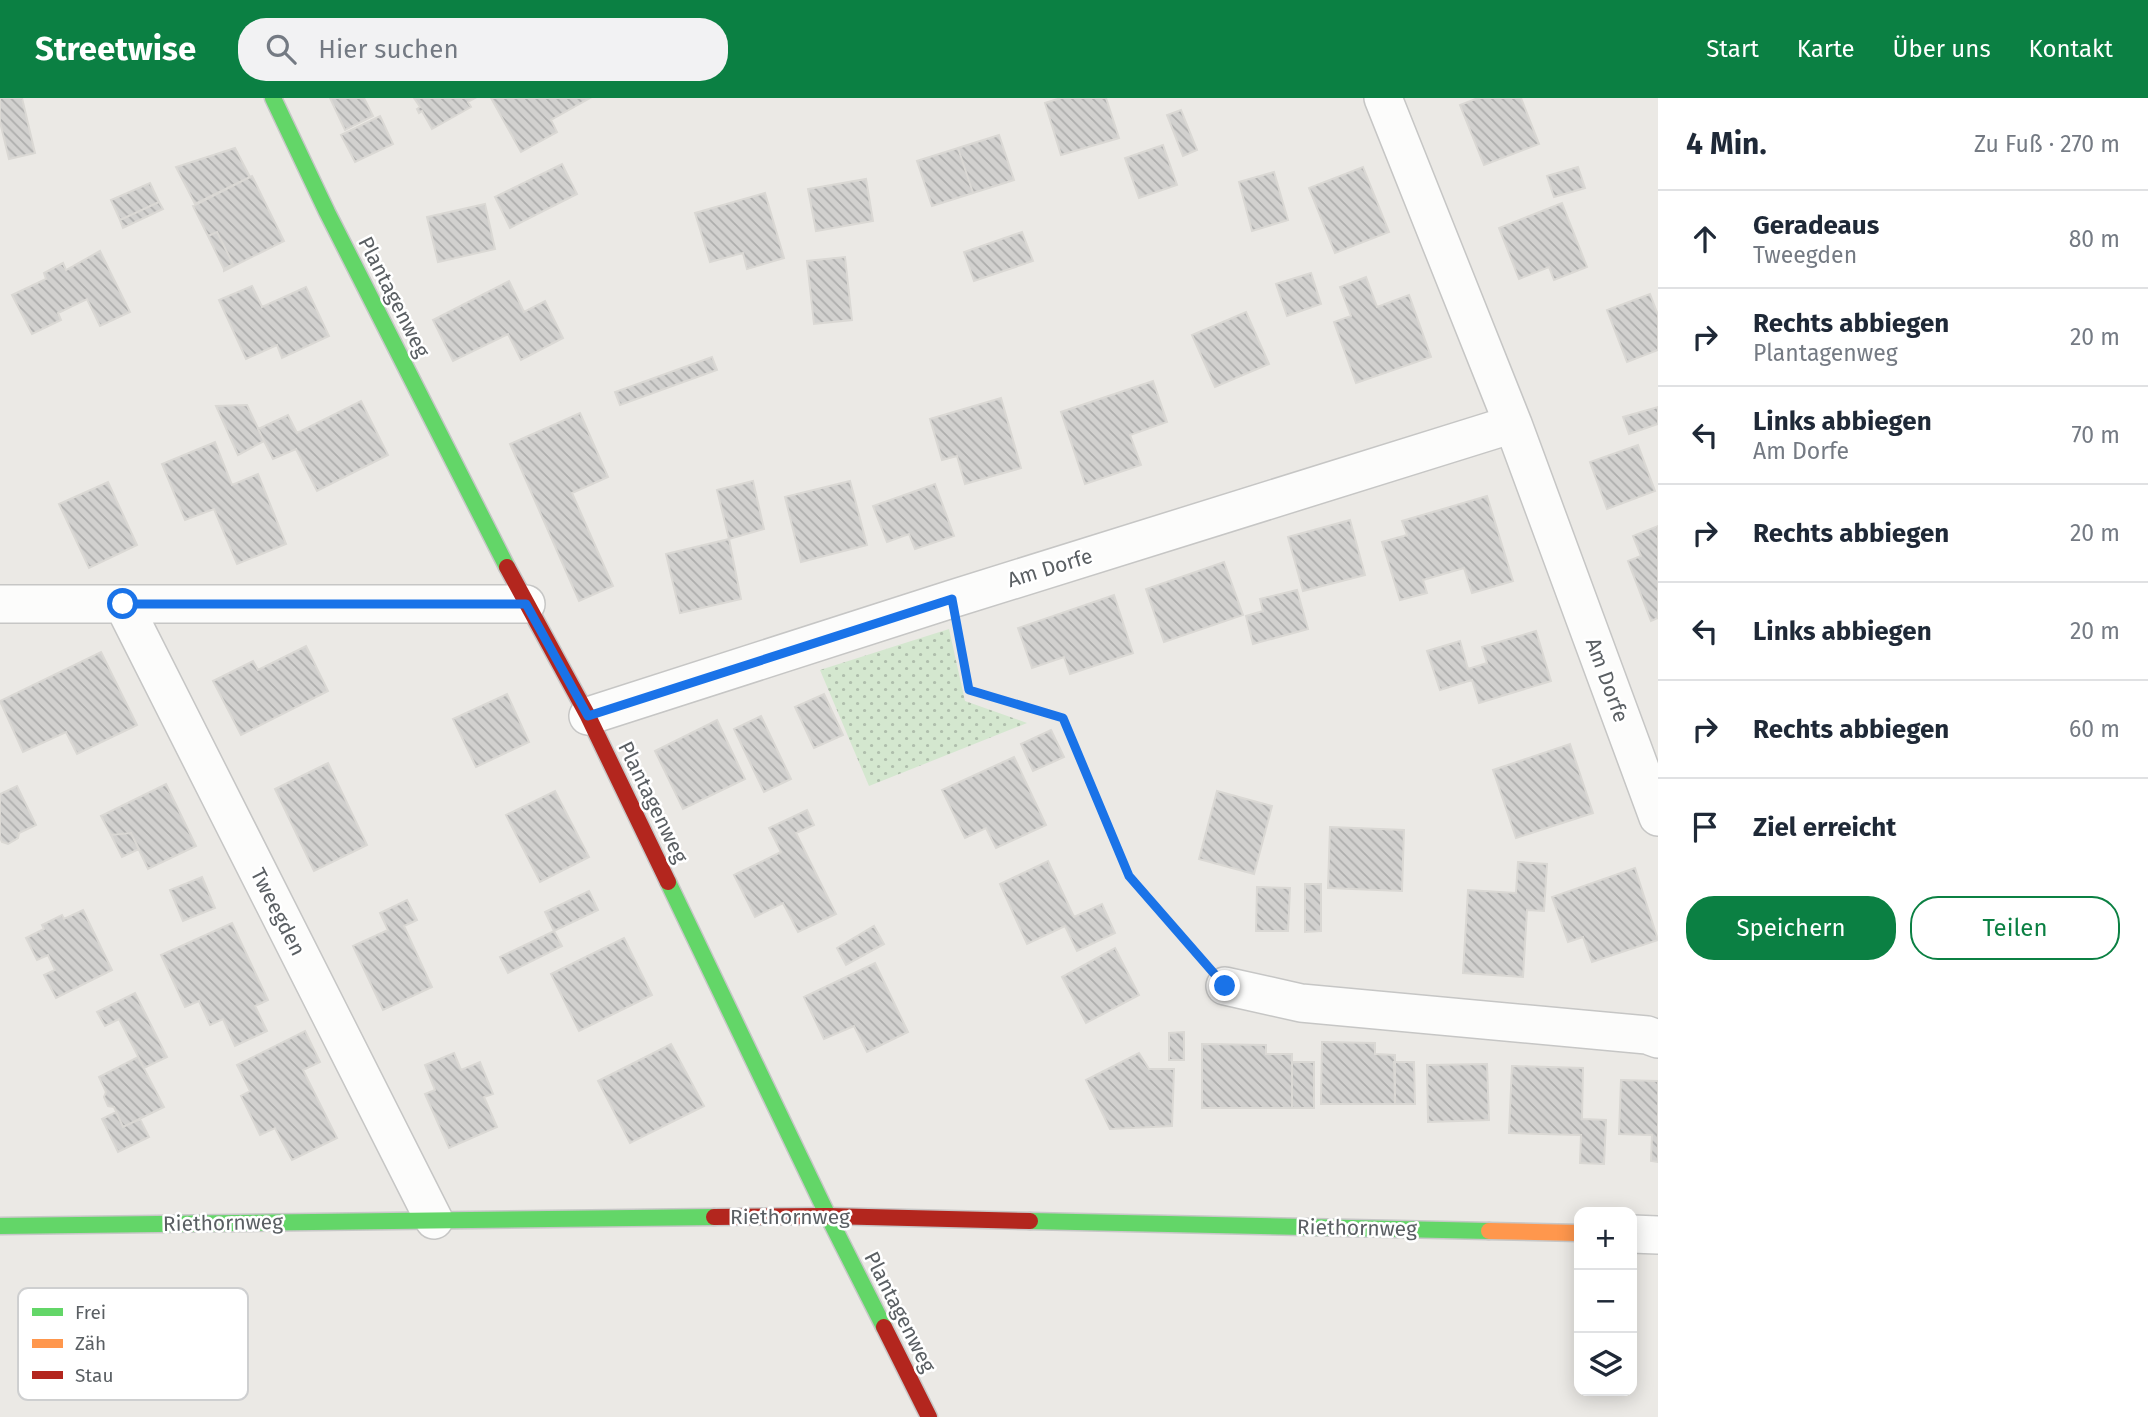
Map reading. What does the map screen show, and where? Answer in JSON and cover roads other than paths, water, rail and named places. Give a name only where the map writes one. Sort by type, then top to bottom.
[{"type":"street","name":"Plantagenweg","points":[[273,98],[526,604],[588,716],[828,1216],[929,1417]]},
{"type":"street","name":"Am Dorfe","points":[[1383,98],[1513,424],[1658,817]]},
{"type":"street","name":"Am Dorfe","points":[[588,716],[1513,424]]},
{"type":"street","points":[[0,604],[526,604]]},
{"type":"street","name":"Tweegden","points":[[123,604],[434,1220]]},
{"type":"street","points":[[1225,986],[1301,1003],[1658,1038]]},
{"type":"street","name":"Riethornweg","points":[[0,1226],[828,1216],[1574,1233]]},
{"type":"street","points":[[1637,1234],[1658,1235]]}]
